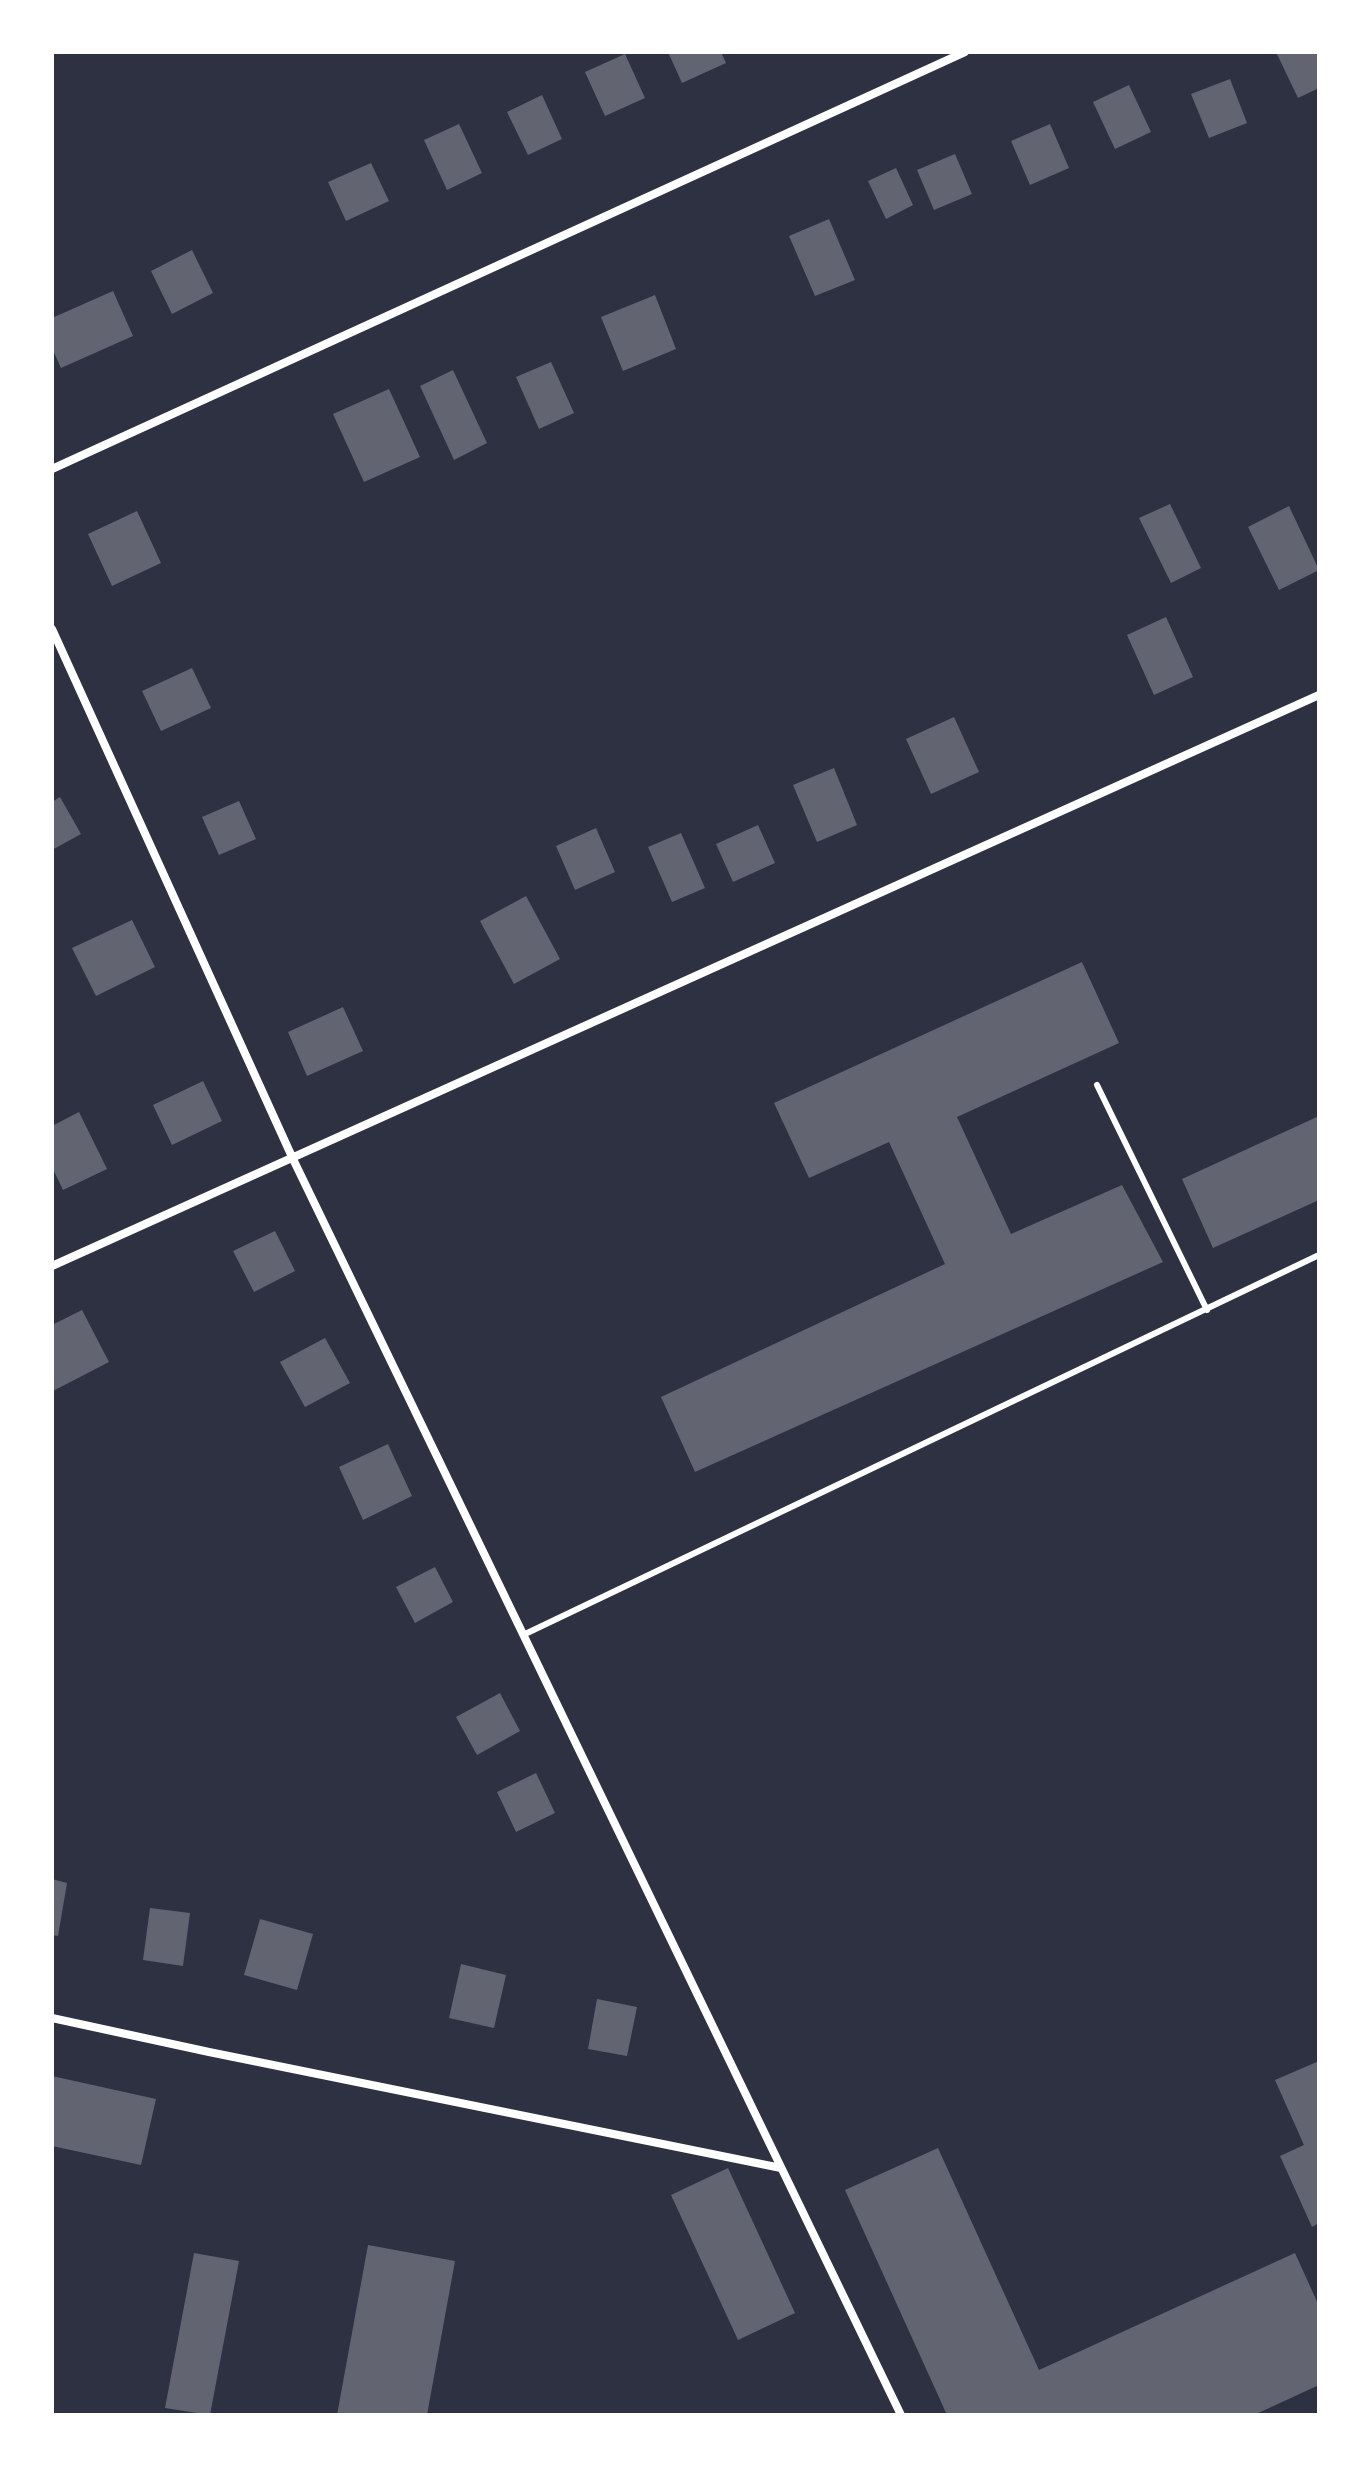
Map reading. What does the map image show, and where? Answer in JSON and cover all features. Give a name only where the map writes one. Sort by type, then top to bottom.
[{"type":"street","points":[[52,469],[965,52]]},
{"type":"street","points":[[52,629],[293,1159],[901,2415]]},
{"type":"street","points":[[52,1266],[1319,695]]},
{"type":"street","points":[[52,2018],[781,2168]]},
{"type":"lane","points":[[1097,1085],[1207,1310]]},
{"type":"lane","points":[[523,1635],[1319,1255]]},
{"type":"building","points":[[668,52],[721,52],[726,63],[682,83]]},
{"type":"building","points":[[1276,52],[1319,52],[1319,88],[1298,98]]},
{"type":"building","points":[[625,54],[645,98],[605,116],[585,72]]},
{"type":"building","points":[[1230,79],[1247,123],[1209,138],[1191,94]]},
{"type":"building","points":[[1129,85],[1151,132],[1115,149],[1093,102]]},
{"type":"building","points":[[542,95],[562,139],[528,155],[507,112]]},
{"type":"building","points":[[459,124],[482,173],[447,190],[424,140]]},
{"type":"building","points":[[1050,124],[1069,168],[1030,185],[1011,141]]},
{"type":"building","points":[[955,154],[972,194],[934,210],[917,170]]},
{"type":"building","points":[[371,163],[389,201],[346,221],[328,182]]},
{"type":"building","points":[[896,168],[913,205],[886,219],[868,181]]},
{"type":"building","points":[[829,219],[855,280],[815,296],[789,236]]},
{"type":"building","points":[[192,250],[213,293],[172,314],[151,271]]},
{"type":"building","points":[[113,291],[133,336],[61,368],[52,348],[52,318]]},
{"type":"building","points":[[655,295],[676,349],[623,371],[601,317]]},
{"type":"building","points":[[551,362],[574,413],[539,429],[516,377]]},
{"type":"building","points":[[453,370],[487,443],[454,460],[420,386]]},
{"type":"building","points":[[389,389],[420,457],[364,482],[333,414]]},
{"type":"building","points":[[1170,504],[1201,568],[1171,583],[1139,518]]},
{"type":"building","points":[[1289,506],[1319,570],[1279,590],[1248,527]]},
{"type":"building","points":[[137,511],[161,563],[112,586],[88,534]]},
{"type":"building","points":[[1166,617],[1193,677],[1154,695],[1127,635]]},
{"type":"building","points":[[192,668],[211,708],[161,731],[142,691]]},
{"type":"building","points":[[954,717],[979,772],[931,794],[906,739]]},
{"type":"building","points":[[834,768],[857,825],[817,842],[793,785]]},
{"type":"building","points":[[60,797],[81,834],[52,850],[52,802]]},
{"type":"building","points":[[239,801],[256,839],[219,855],[202,817]]},
{"type":"building","points":[[758,825],[775,863],[733,882],[716,844]]},
{"type":"building","points":[[596,828],[615,872],[575,890],[556,846]]},
{"type":"building","points":[[681,833],[705,888],[672,902],[648,847]]},
{"type":"building","points":[[526,896],[560,959],[514,984],[480,921]]},
{"type":"building","points":[[132,920],[155,967],[96,996],[72,948]]},
{"type":"building","points":[[1082,962],[1119,1043],[957,1117],[1011,1234],[1122,1185],[1163,1262],[695,1472],[661,1397],[945,1264],[889,1142],[809,1178],[774,1103]]},
{"type":"building","points":[[343,1007],[363,1051],[307,1076],[288,1032]]},
{"type":"building","points":[[203,1081],[222,1121],[172,1145],[153,1105]]},
{"type":"building","points":[[79,1112],[107,1169],[63,1190],[52,1167],[52,1126]]},
{"type":"building","points":[[1319,1116],[1319,1200],[1213,1248],[1182,1179]]},
{"type":"building","points":[[275,1231],[295,1271],[254,1292],[233,1251]]},
{"type":"building","points":[[82,1310],[109,1362],[53,1391],[52,1325]]},
{"type":"building","points":[[325,1338],[350,1383],[305,1407],[280,1362]]},
{"type":"building","points":[[388,1444],[412,1496],[363,1520],[339,1467]]},
{"type":"building","points":[[435,1567],[453,1602],[415,1623],[396,1587]]},
{"type":"building","points":[[500,1693],[520,1731],[477,1755],[456,1717]]},
{"type":"building","points":[[536,1773],[555,1813],[516,1832],[497,1792]]},
{"type":"building","points":[[52,1879],[67,1883],[58,1936],[52,1935]]},
{"type":"building","points":[[150,1908],[190,1913],[183,1966],[143,1960]]},
{"type":"building","points":[[260,1919],[313,1934],[297,1990],[244,1975]]},
{"type":"building","points":[[461,1964],[506,1975],[494,2028],[449,2018]]},
{"type":"building","points":[[597,1999],[637,2007],[627,2056],[588,2049]]},
{"type":"building","points":[[1319,2061],[1319,2223],[1312,2227],[1280,2156],[1304,2145],[1275,2080]]},
{"type":"building","points":[[52,2076],[156,2099],[141,2165],[52,2146]]},
{"type":"building","points":[[938,2148],[1039,2370],[1295,2253],[1319,2306],[1319,2385],[1254,2415],[947,2415],[845,2190]]},
{"type":"building","points":[[728,2168],[795,2313],[738,2340],[671,2195]]},
{"type":"building","points":[[368,2245],[455,2261],[427,2415],[337,2415]]},
{"type":"building","points":[[194,2253],[239,2261],[210,2415],[165,2408]]}]
